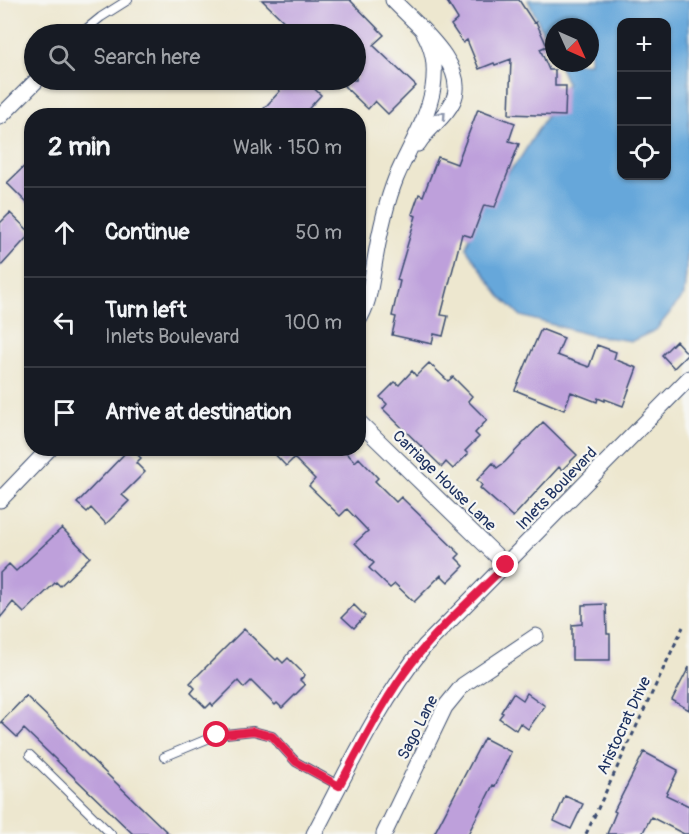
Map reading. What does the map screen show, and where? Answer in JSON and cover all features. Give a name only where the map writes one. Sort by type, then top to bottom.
[{"type":"street","points":[[393,0],[423,31],[453,69],[457,78],[457,90],[449,108],[423,137],[396,179]]},
{"type":"street","points":[[366,300],[380,230],[396,179],[428,107],[433,87],[435,62],[423,31]]},
{"type":"street","points":[[0,117],[27,90]]},
{"type":"street","name":"Inlets Boulevard","points":[[314,834],[386,700],[412,662],[689,378]]},
{"type":"street","name":"Carriage House Lane","points":[[366,429],[506,565]]},
{"type":"street","points":[[0,500],[42,456]]},
{"type":"street","name":"Sago Lane","points":[[384,834],[445,707],[458,690],[536,636]]},
{"type":"lane","points":[[92,24],[128,0]]},
{"type":"lane","points":[[164,757],[217,735],[253,731],[272,736],[296,762],[339,786]]},
{"type":"lane","points":[[30,754],[111,834]]},
{"type":"path","name":"Aristocrat Drive","points":[[586,834],[683,627]]},
{"type":"water","points":[[528,0],[689,0],[689,241],[684,295],[656,330],[632,341],[590,335],[521,316],[500,296],[466,248],[480,207],[521,157],[567,83],[562,72],[599,72],[599,18],[545,18],[545,36]]},
{"type":"building","points":[[262,0],[350,0],[384,35],[373,45],[416,86],[388,114],[375,101],[368,109],[348,90],[366,90],[366,24],[287,24]]},
{"type":"building","points":[[446,0],[519,0],[534,23],[536,22],[545,42],[545,47],[540,49],[545,61],[545,72],[555,72],[555,86],[566,86],[565,116],[509,114],[511,59],[479,69],[467,40],[463,43],[451,25],[458,19]]},
{"type":"building","points":[[316,90],[321,95],[309,108],[264,108],[280,91]]},
{"type":"building","points":[[478,109],[515,123],[509,141],[519,144],[495,207],[484,205],[472,237],[462,234],[441,315],[448,316],[443,336],[434,334],[432,344],[392,335],[396,317],[392,316],[400,281],[397,280],[416,216],[412,214],[419,194],[423,196],[438,157],[457,164]]},
{"type":"building","points":[[24,167],[24,200],[7,183]]},
{"type":"building","points":[[10,213],[24,226],[24,241],[0,267],[0,223]]},
{"type":"building","points":[[541,329],[564,338],[557,355],[589,367],[597,345],[616,352],[614,359],[637,368],[623,406],[605,399],[605,401],[598,398],[597,402],[571,392],[564,410],[515,390]]},
{"type":"building","points":[[676,341],[688,354],[674,368],[662,355]]},
{"type":"building","points":[[429,363],[448,381],[453,377],[472,396],[468,401],[487,420],[475,433],[479,437],[465,451],[468,454],[453,469],[446,462],[442,467],[383,409],[387,404],[380,397],[395,382],[399,385],[412,371],[416,376]]},
{"type":"building","points":[[543,422],[577,455],[562,470],[559,467],[513,517],[480,488],[482,485],[477,480],[493,463],[497,468],[505,462]]},
{"type":"building","points":[[122,456],[141,458],[136,463],[145,472],[122,495],[129,501],[106,524],[91,508],[87,512],[77,503]]},
{"type":"building","points":[[277,456],[349,456],[355,462],[359,458],[378,478],[375,481],[396,502],[401,497],[460,554],[456,558],[464,566],[448,582],[441,575],[414,602],[395,584],[390,588],[369,568],[374,563],[355,543],[368,531],[347,509],[340,516],[309,486],[315,479],[294,458],[286,466]]},
{"type":"building","points":[[62,528],[90,557],[60,586],[56,582],[24,613],[13,602],[0,618],[0,573],[9,564],[16,571]]},
{"type":"building","points":[[606,604],[607,634],[610,634],[610,660],[572,660],[572,625],[582,624],[582,605]]},
{"type":"building","points":[[354,605],[365,616],[354,628],[342,617]]},
{"type":"building","points":[[244,629],[276,660],[278,658],[283,663],[288,658],[305,675],[300,680],[305,685],[282,708],[277,703],[275,705],[251,681],[244,688],[238,681],[213,706],[211,703],[206,708],[191,693],[195,688],[190,683]]},
{"type":"building","points":[[689,667],[689,710],[672,700]]},
{"type":"building","points":[[513,693],[523,700],[527,693],[545,706],[528,729],[520,723],[516,730],[499,718]]},
{"type":"building","points":[[26,696],[169,834],[133,834],[24,729],[17,737],[1,722]]},
{"type":"building","points":[[484,738],[511,752],[495,786],[493,785],[468,834],[434,834]]},
{"type":"building","points":[[644,752],[678,770],[666,795],[689,806],[689,834],[684,834],[651,817],[642,834],[607,834],[616,812],[614,811]]},
{"type":"building","points":[[565,796],[583,804],[571,829],[554,821]]},
{"type":"route","points":[[217,735],[253,731],[272,736],[296,762],[339,786],[386,700],[412,662],[506,565]]}]
